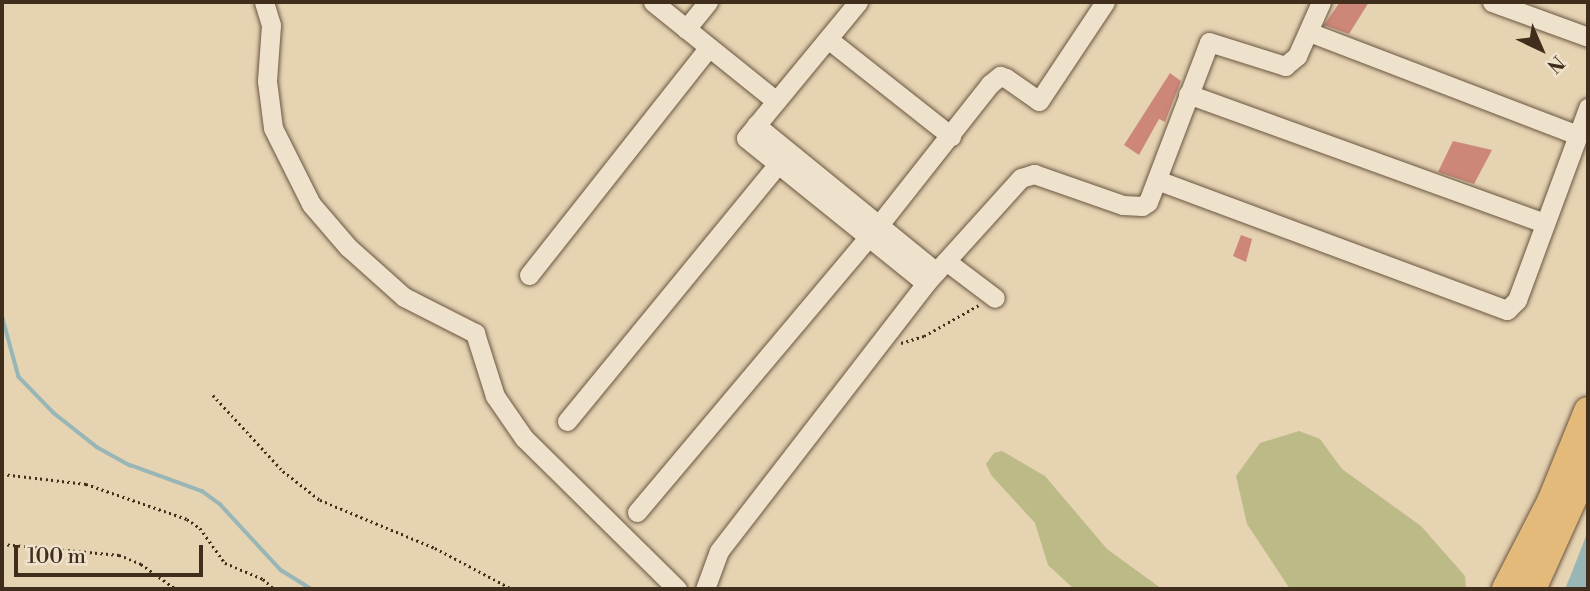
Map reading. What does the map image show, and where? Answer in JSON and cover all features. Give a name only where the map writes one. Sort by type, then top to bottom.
[{"type":"highway","points":[[1506,589],[1551,502],[1588,411]]},
{"type":"highway","points":[[1532,589],[1588,465]]},
{"type":"street","points":[[264,2],[271,25],[267,81],[273,128],[311,204],[348,247],[404,298],[475,332],[495,396],[524,438],[677,589]]},
{"type":"street","points":[[653,2],[776,101]]},
{"type":"street","points":[[686,29],[708,2]]},
{"type":"street","points":[[858,2],[751,131],[872,232],[936,272],[995,298]]},
{"type":"street","points":[[637,512],[1000,76],[1034,100],[1044,97],[1105,2]]},
{"type":"street","points":[[705,589],[719,551],[936,272],[1028,173],[1134,206],[1148,202],[1209,42],[1285,65],[1292,63],[1321,2]]},
{"type":"street","points":[[1492,2],[1588,37]]},
{"type":"street","points":[[1309,32],[1578,135]]},
{"type":"street","points":[[828,39],[951,136]]},
{"type":"street","points":[[529,275],[709,47]]},
{"type":"street","points":[[1188,94],[1544,223]]},
{"type":"street","points":[[1157,180],[1507,310],[1517,300],[1588,108]]},
{"type":"street","points":[[567,421],[783,158]]},
{"type":"path","points":[[883,340],[911,342],[995,298]]},
{"type":"path","points":[[213,395],[283,471],[320,500],[445,552],[512,589]]},
{"type":"path","points":[[2,474],[86,484],[187,519],[200,528],[225,563],[263,579],[274,589]]},
{"type":"path","points":[[2,544],[119,555],[141,564],[176,589]]},
{"type":"shaded area","points":[[1299,431],[1320,439],[1342,469],[1421,526],[1465,576],[1466,589],[1290,589],[1247,524],[1236,476],[1260,443]]},
{"type":"shaded area","points":[[1002,451],[1045,476],[1107,549],[1162,589],[1074,589],[1048,565],[1035,523],[991,475],[986,464],[994,453]]},
{"type":"water","points":[[1588,531],[1588,589],[1565,589],[1570,577]]},
{"type":"building","points":[[1340,2],[1369,2],[1349,34],[1324,25]]},
{"type":"building","points":[[1170,73],[1181,81],[1165,122],[1159,119],[1139,155],[1124,145]]},
{"type":"building","points":[[1453,141],[1492,150],[1474,184],[1438,172]]},
{"type":"building","points":[[1241,235],[1252,239],[1246,262],[1233,256]]},
{"type":"waterway","points":[[2,315],[19,377],[54,413],[97,447],[130,465],[202,491],[220,504],[281,570],[312,589]]}]
